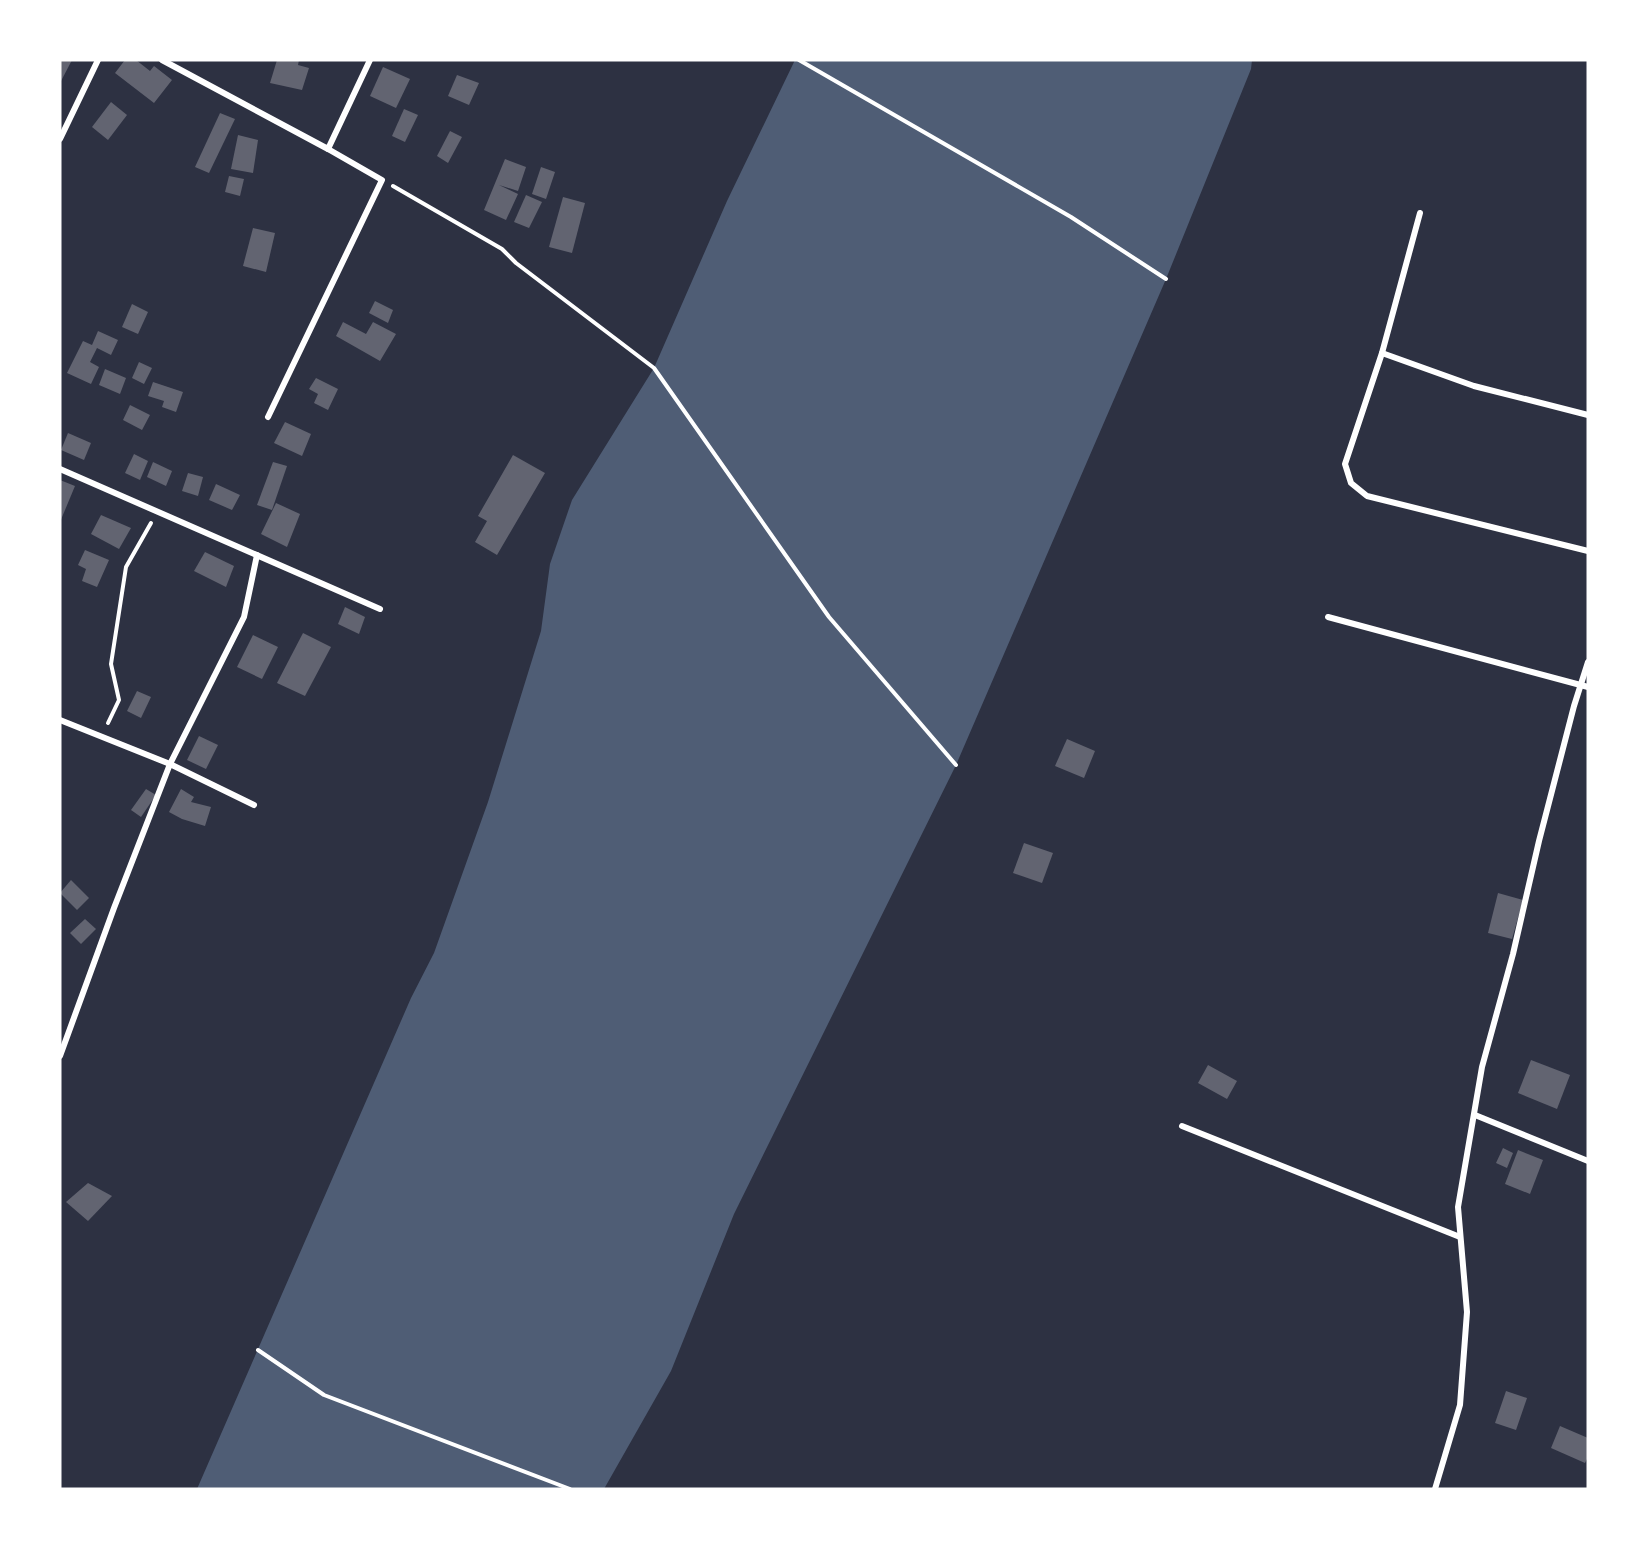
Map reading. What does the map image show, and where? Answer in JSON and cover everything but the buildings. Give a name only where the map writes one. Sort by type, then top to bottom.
[{"type":"street","points":[[60,139],[98,60]]},
{"type":"street","points":[[162,60],[382,180],[268,417]]},
{"type":"street","points":[[328,149],[370,60]]},
{"type":"street","points":[[1420,213],[1382,353],[1346,464],[1351,483],[1367,496],[1588,551]]},
{"type":"street","points":[[1382,353],[1474,386],[1588,415]]},
{"type":"street","points":[[60,469],[380,609]]},
{"type":"street","points":[[60,1056],[170,764],[244,617],[257,555]]},
{"type":"street","points":[[1328,617],[1588,687]]},
{"type":"street","points":[[1435,1489],[1460,1405],[1467,1312],[1458,1207],[1482,1067],[1513,954],[1539,841],[1588,662]]},
{"type":"street","points":[[60,720],[170,764],[254,805]]},
{"type":"street","points":[[1475,1115],[1588,1161]]},
{"type":"street","points":[[1182,1126],[1460,1237]]},
{"type":"path","points":[[799,60],[1071,217],[1166,279]]},
{"type":"path","points":[[382,180],[502,249],[516,263],[654,368],[830,616],[956,765]]},
{"type":"path","points":[[102,737],[119,700],[111,664],[126,567],[157,512]]},
{"type":"path","points":[[258,1350],[324,1395],[570,1489]]},
{"type":"water","points":[[795,60],[1252,60],[1251,69],[1166,279],[956,765],[734,1214],[671,1371],[604,1489],[197,1489],[411,998],[434,953],[488,802],[541,631],[550,564],[572,500],[654,368],[727,201]]}]
